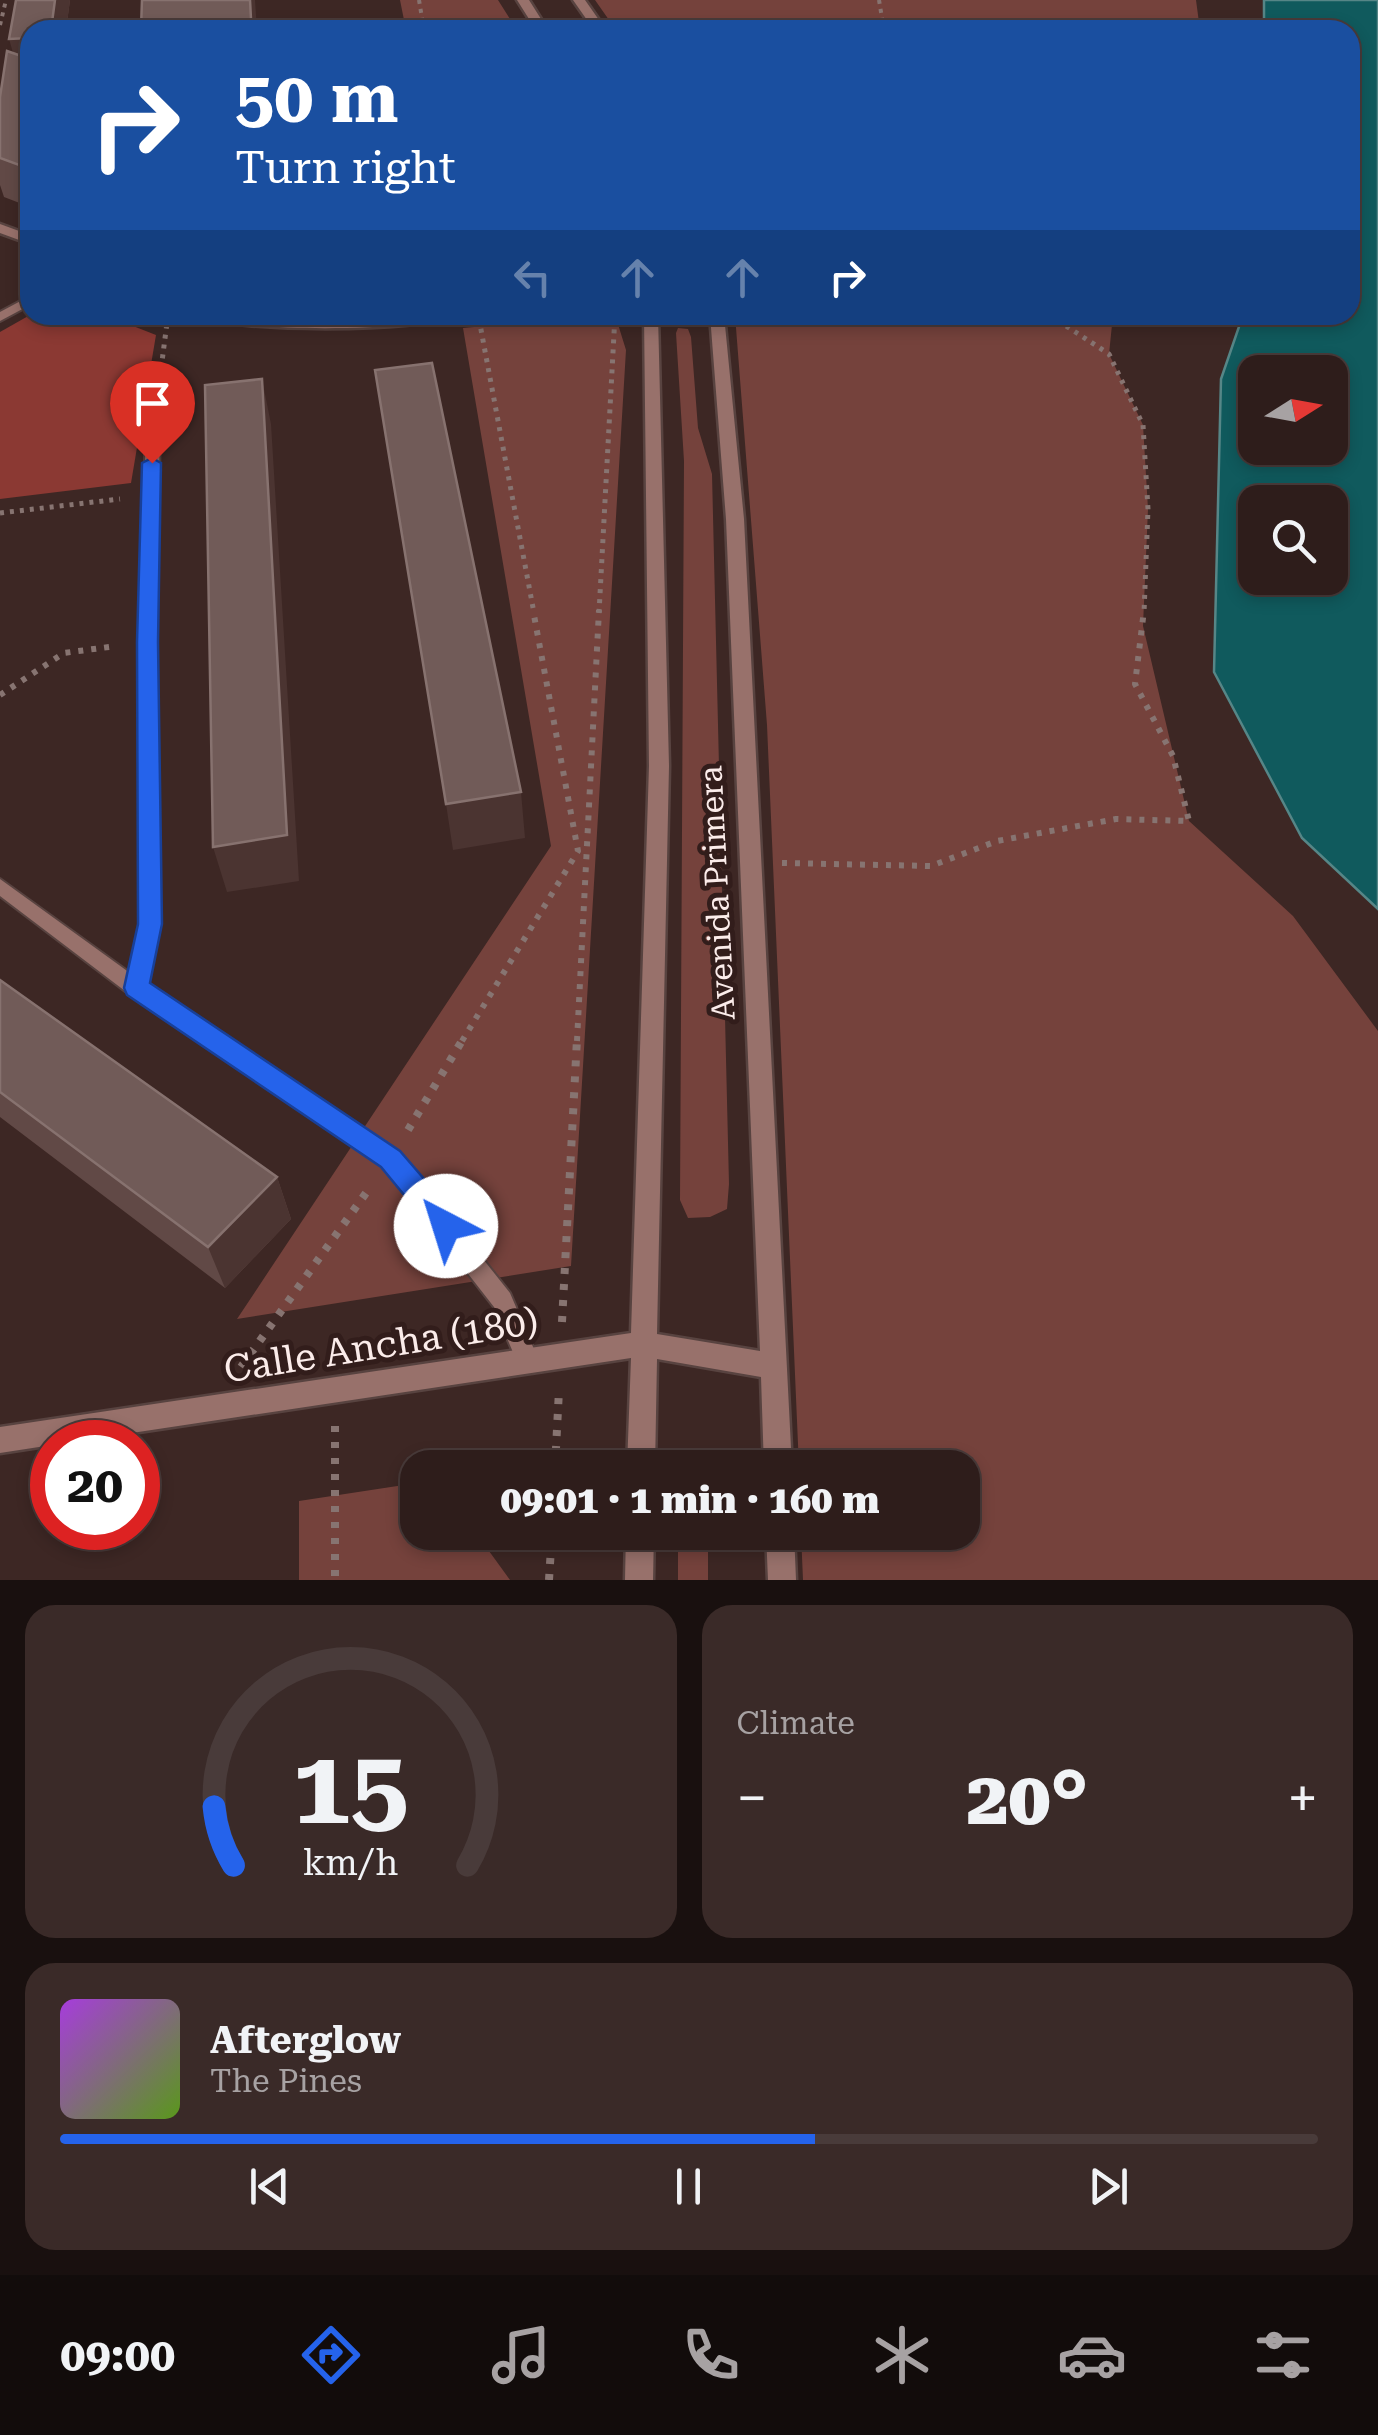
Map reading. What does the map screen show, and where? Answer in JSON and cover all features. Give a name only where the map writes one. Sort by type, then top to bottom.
[{"type":"street","points":[[271,325],[334,325]]},
{"type":"street","name":"Avenida Primera","points":[[641,1450],[659,766],[651,325]]},
{"type":"street","name":"Avenida Primera","points":[[718,325],[735,519],[777,1450]]},
{"type":"street","name":"Calle Ancha (180)","points":[[0,1440],[642,1344],[773,1366]]},
{"type":"street","points":[[639,1580],[640,1550]]},
{"type":"street","points":[[781,1550],[782,1580]]},
{"type":"lane","points":[[136,988],[150,924],[147,642],[153,431]]},
{"type":"lane","points":[[0,886],[136,988],[390,1159],[502,1300],[528,1361]]},
{"type":"path","points":[[0,26],[6,0]]},
{"type":"path","points":[[153,431],[167,325]]},
{"type":"path","points":[[211,1408],[390,1159],[578,851],[480,325]]},
{"type":"path","points":[[556,1450],[613,325]]},
{"type":"path","points":[[751,862],[931,866],[998,840],[1116,819],[1189,821],[1173,756],[1135,684],[1143,626],[1148,509],[1142,425],[1109,354],[1065,325]]},
{"type":"path","points":[[0,513],[150,496]]},
{"type":"path","points":[[0,695],[64,653],[147,642]]},
{"type":"path","points":[[335,1580],[336,1390]]},
{"type":"path","points":[[549,1580],[551,1550]]},
{"type":"shaded area","points":[[400,0],[498,0],[511,20],[404,20]]},
{"type":"shaded area","points":[[595,0],[1196,0],[1199,20],[609,20]]},
{"type":"shaded area","points":[[20,321],[20,325],[130,325],[156,335],[131,483],[0,499],[0,332]]},
{"type":"shaded area","points":[[618,325],[626,350],[571,1266],[237,1319],[551,846],[463,328]]},
{"type":"shaded area","points":[[736,325],[1112,325],[1109,354],[1143,425],[1148,509],[1143,626],[1189,821],[1293,916],[1378,1031],[1378,1580],[803,1580],[802,1550],[980,1550],[980,1450],[798,1450],[767,725]]},
{"type":"shaded area","points":[[678,328],[688,329],[691,337],[698,428],[712,474],[729,1184],[727,1209],[710,1217],[688,1218],[680,1200],[684,461]]},
{"type":"shaded area","points":[[400,1486],[400,1550],[488,1550],[510,1580],[299,1580],[299,1501]]},
{"type":"shaded area","points":[[678,1550],[708,1550],[708,1580],[678,1580]]},
{"type":"water","points":[[1264,0],[1378,0],[1378,909],[1302,838],[1214,672],[1221,379],[1240,325],[1360,325],[1360,20],[1264,20]]},
{"type":"building","points":[[16,0],[55,0],[52,20],[20,20],[20,38],[9,39]]},
{"type":"building","points":[[142,0],[250,0],[251,19],[141,20]]},
{"type":"building","points":[[7,51],[20,56],[20,165],[0,158],[0,97]]},
{"type":"building","points":[[432,363],[521,792],[446,804],[375,370]]},
{"type":"building","points":[[262,379],[287,835],[213,847],[205,385]]},
{"type":"building","points":[[0,980],[277,1177],[208,1247],[0,1092]]},
{"type":"route","points":[[152,463],[147,642],[150,924],[136,988],[390,1159],[446,1226]]}]
